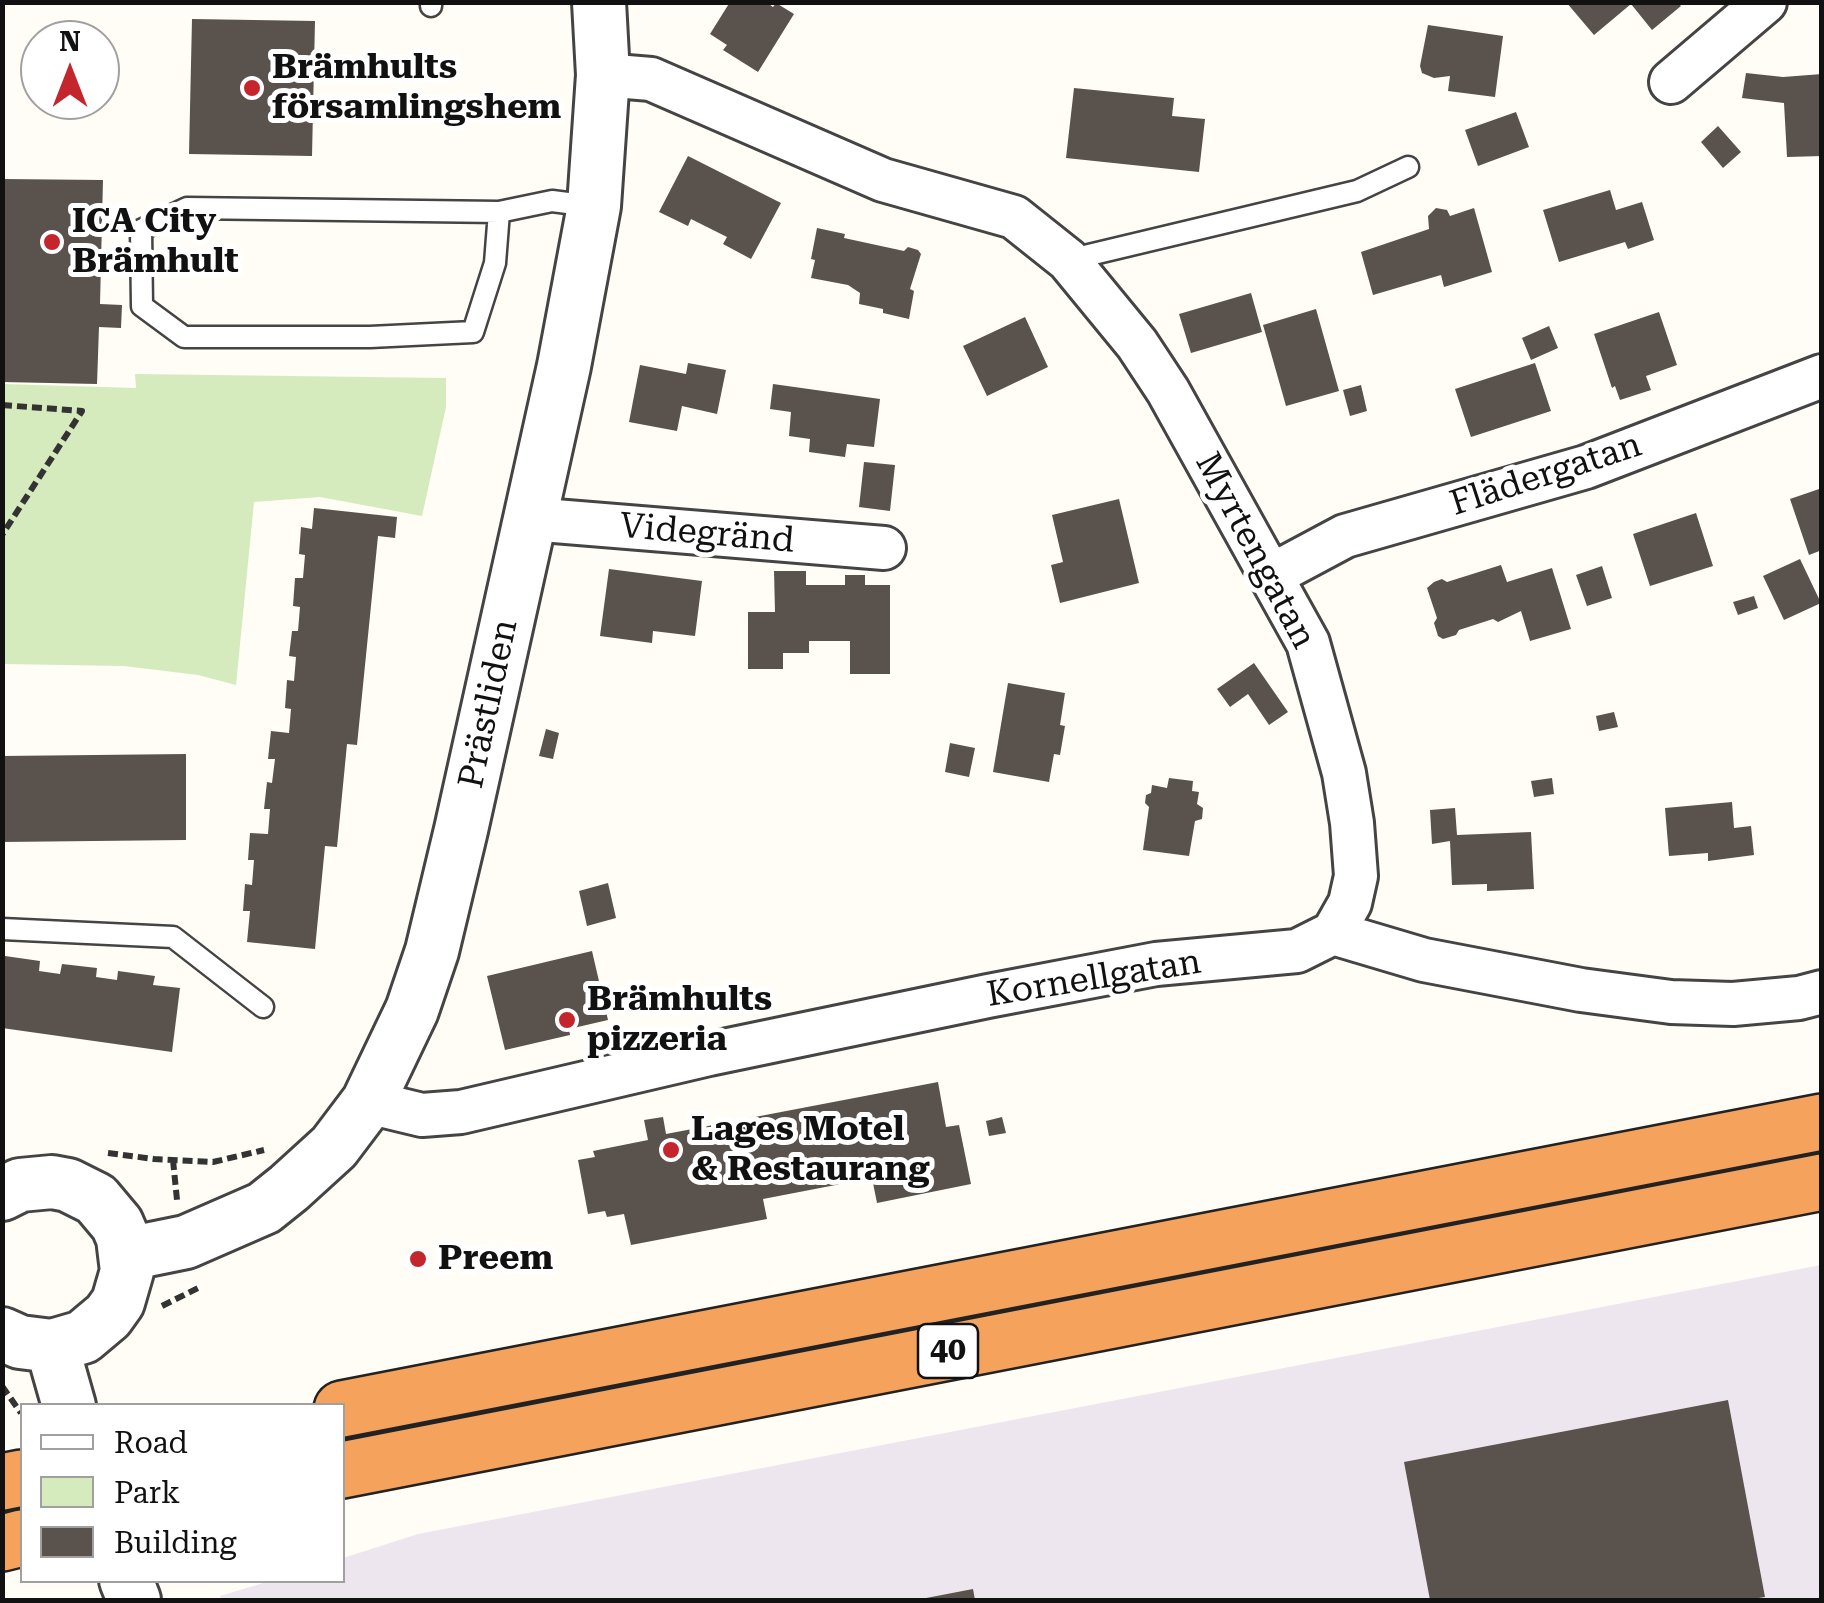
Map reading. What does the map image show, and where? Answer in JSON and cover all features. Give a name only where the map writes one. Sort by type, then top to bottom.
[{"type":"highway","name":"40","points":[[345,1408],[1822,1122]]},
{"type":"highway","name":"40","points":[[345,1469],[1822,1182]]},
{"type":"street","name":"Prästliden","points":[[126,1254],[186,1242],[264,1208],[334,1146],[368,1102],[412,1010],[432,951],[530,519],[594,206],[604,74],[600,2]]},
{"type":"street","points":[[1671,82],[1765,2]]},
{"type":"street","name":"Myrtengatan","points":[[604,74],[650,79],[882,180],[1014,218],[1068,260],[1137,344],[1168,391],[1308,644],[1347,790],[1356,876],[1350,903],[1333,933]]},
{"type":"street","name":"Flädergatan","points":[[1272,574],[1345,536],[1586,467],[1822,376]]},
{"type":"street","name":"Videgränd","points":[[530,519],[884,548]]},
{"type":"street","points":[[1333,933],[1424,960],[1580,990],[1671,1002],[1734,1004],[1822,992]]},
{"type":"street","name":"Kornellgatan","points":[[368,1102],[422,1115],[460,1112],[708,1054],[988,996],[1156,964],[1297,952],[1333,933]]},
{"type":"street","points":[[2,1194],[36,1182],[68,1185],[82,1191],[96,1200],[117,1224],[126,1254],[124,1287],[108,1316],[45,1364]]},
{"type":"lane","points":[[1068,260],[1358,191],[1408,167]]},
{"type":"lane","points":[[499,212],[495,263],[473,332],[370,337],[184,337],[142,306],[140,230],[187,208],[499,212],[552,201],[594,206]]},
{"type":"lane","points":[[2,929],[173,938],[263,1007]]},
{"type":"path","points":[[2,405],[82,411],[2,535]]},
{"type":"path","points":[[91,1150],[213,1162],[270,1148]]},
{"type":"path","points":[[2,1386],[20,1412]]},
{"type":"shaded area","points":[[1821,1265],[1821,1600],[222,1600],[220,1596],[263,1583],[345,1583],[345,1557],[418,1534]]},
{"type":"green space","points":[[135,374],[446,378],[446,407],[422,516],[320,497],[254,502],[236,685],[198,675],[124,666],[3,664],[3,384],[136,388]]},
{"type":"building","points":[[730,2],[766,2],[773,7],[776,3],[794,14],[758,72],[723,50],[727,45],[710,34]]},
{"type":"building","points":[[1566,2],[1677,2],[1681,6],[1652,30],[1631,4],[1594,35]]},
{"type":"building","name":"Brämhults församlingshem","points":[[192,19],[315,21],[312,156],[189,154]]},
{"type":"building","points":[[1428,25],[1503,36],[1495,97],[1448,91],[1450,76],[1434,78],[1422,73]]},
{"type":"building","points":[[1746,73],[1783,77],[1822,74],[1822,156],[1787,157],[1784,103],[1742,98]]},
{"type":"building","points":[[1074,88],[1174,98],[1172,116],[1205,119],[1199,172],[1066,158]]},
{"type":"building","points":[[1516,112],[1529,147],[1478,166],[1465,130]]},
{"type":"building","points":[[1718,126],[1741,152],[1723,168],[1701,142]]},
{"type":"building","points":[[688,156],[781,203],[751,259],[723,244],[727,237],[691,219],[688,226],[659,212]]},
{"type":"building","name":"ICA City Brämhult","points":[[2,179],[103,180],[100,304],[122,305],[121,328],[99,327],[97,384],[2,382]]},
{"type":"building","points":[[1610,190],[1616,210],[1642,202],[1654,240],[1628,249],[1625,242],[1559,262],[1543,210]]},
{"type":"building","points":[[1436,208],[1447,210],[1450,216],[1474,208],[1492,272],[1444,287],[1441,275],[1373,295],[1361,252],[1429,229],[1428,216]]},
{"type":"building","points":[[817,228],[845,234],[844,238],[904,251],[908,247],[918,250],[921,254],[910,289],[914,291],[909,319],[859,304],[860,293],[848,285],[811,278]]},
{"type":"building","points":[[1251,293],[1262,332],[1191,353],[1179,314]]},
{"type":"building","points":[[1316,309],[1339,391],[1286,406],[1263,325]]},
{"type":"building","points":[[1659,312],[1677,365],[1646,376],[1651,390],[1620,400],[1615,386],[1612,388],[1594,334]]},
{"type":"building","points":[[1025,317],[1048,367],[987,396],[963,346]]},
{"type":"building","points":[[1549,326],[1558,348],[1531,360],[1522,338]]},
{"type":"building","points":[[688,363],[726,370],[717,414],[682,406],[677,431],[629,422],[640,365],[686,374]]},
{"type":"building","points":[[1535,363],[1551,411],[1471,437],[1455,389]]},
{"type":"building","points":[[773,384],[880,399],[874,447],[847,444],[845,457],[809,452],[810,439],[789,436],[791,412],[770,409]]},
{"type":"building","points":[[1361,385],[1367,411],[1350,416],[1343,390]]},
{"type":"building","points":[[864,462],[895,465],[890,511],[859,507]]},
{"type":"building","points":[[1822,488],[1822,550],[1809,555],[1790,499]]},
{"type":"building","points":[[1119,499],[1139,583],[1060,603],[1051,565],[1063,562],[1052,515]]},
{"type":"building","points":[[314,508],[397,517],[395,538],[378,536],[357,745],[347,744],[337,847],[325,846],[315,949],[247,942],[250,911],[243,911],[245,884],[252,885],[254,860],[248,860],[250,833],[268,834],[270,809],[264,809],[275,759],[268,759],[271,731],[289,733],[291,709],[285,708],[287,680],[294,681],[296,657],[289,656],[292,631],[298,631],[300,607],[293,606],[295,578],[303,578],[305,555],[299,554],[301,527],[312,529]]},
{"type":"building","points":[[1696,513],[1713,566],[1650,586],[1633,534]]},
{"type":"building","points":[[1800,559],[1821,603],[1784,620],[1763,576]]},
{"type":"building","points":[[1501,565],[1507,582],[1552,568],[1571,629],[1530,641],[1521,611],[1498,622],[1493,619],[1459,630],[1443,639],[1438,636],[1434,623],[1437,618],[1427,588],[1442,579],[1447,582]]},
{"type":"building","points":[[1602,566],[1612,598],[1587,606],[1576,575]]},
{"type":"building","points":[[609,569],[702,581],[695,636],[653,631],[652,643],[600,636]]},
{"type":"building","points":[[774,571],[806,571],[806,585],[845,585],[845,575],[865,575],[865,585],[890,585],[890,674],[850,674],[850,641],[809,641],[809,653],[783,653],[783,669],[748,669],[748,612],[775,612]]},
{"type":"building","points":[[1754,596],[1758,608],[1738,615],[1733,602]]},
{"type":"building","points":[[1254,663],[1288,712],[1269,725],[1248,694],[1230,707],[1217,689]]},
{"type":"building","points":[[1008,683],[1065,693],[1060,755],[1054,754],[1049,782],[993,772]]},
{"type":"building","points":[[1614,712],[1618,727],[1599,731],[1596,716]]},
{"type":"building","points":[[546,729],[559,733],[553,759],[539,756]]},
{"type":"building","points":[[950,743],[975,748],[969,777],[945,772]]},
{"type":"building","points":[[186,754],[186,840],[2,842],[2,756]]},
{"type":"building","points":[[1169,778],[1193,781],[1192,791],[1199,792],[1197,804],[1203,808],[1202,819],[1195,821],[1189,856],[1143,850],[1149,807],[1146,795],[1151,793],[1152,785],[1167,788]]},
{"type":"building","points":[[1552,778],[1554,794],[1534,797],[1531,781]]},
{"type":"building","points":[[1732,802],[1734,828],[1751,826],[1754,855],[1708,861],[1708,853],[1669,856],[1665,808]]},
{"type":"building","points":[[1455,808],[1457,835],[1531,832],[1534,889],[1487,891],[1487,884],[1452,885],[1450,841],[1432,844],[1430,810]]},
{"type":"building","points":[[608,883],[616,918],[587,926],[579,891]]},
{"type":"building","points":[[592,951],[608,1020],[569,1029],[570,1035],[505,1050],[487,976]]},
{"type":"building","points":[[5,956],[40,961],[39,971],[60,974],[62,964],[97,968],[96,977],[117,980],[118,971],[155,976],[153,985],[180,988],[172,1052],[2,1028]]},
{"type":"building","points":[[938,1082],[946,1127],[959,1125],[971,1184],[877,1203],[872,1178],[763,1199],[767,1219],[631,1245],[624,1214],[588,1214],[578,1160],[595,1157],[593,1151],[648,1140],[644,1120],[663,1117],[666,1134]]},
{"type":"building","points":[[1002,1117],[1006,1133],[989,1136],[986,1121]]},
{"type":"building","points":[[1728,1400],[1765,1597],[1430,1600],[1404,1462]]},
{"type":"building","points":[[973,1589],[975,1600],[921,1600],[921,1599]]},
{"type":"place","name":"Brämhults församlingshem","points":[[252,88]]},
{"type":"place","name":"ICA City Brämhult","points":[[52,242]]},
{"type":"place","name":"Brämhults pizzeria","points":[[567,1020]]},
{"type":"place","name":"Lages Motel & Restaurang","points":[[671,1150]]},
{"type":"place","name":"Preem","points":[[418,1259]]}]
